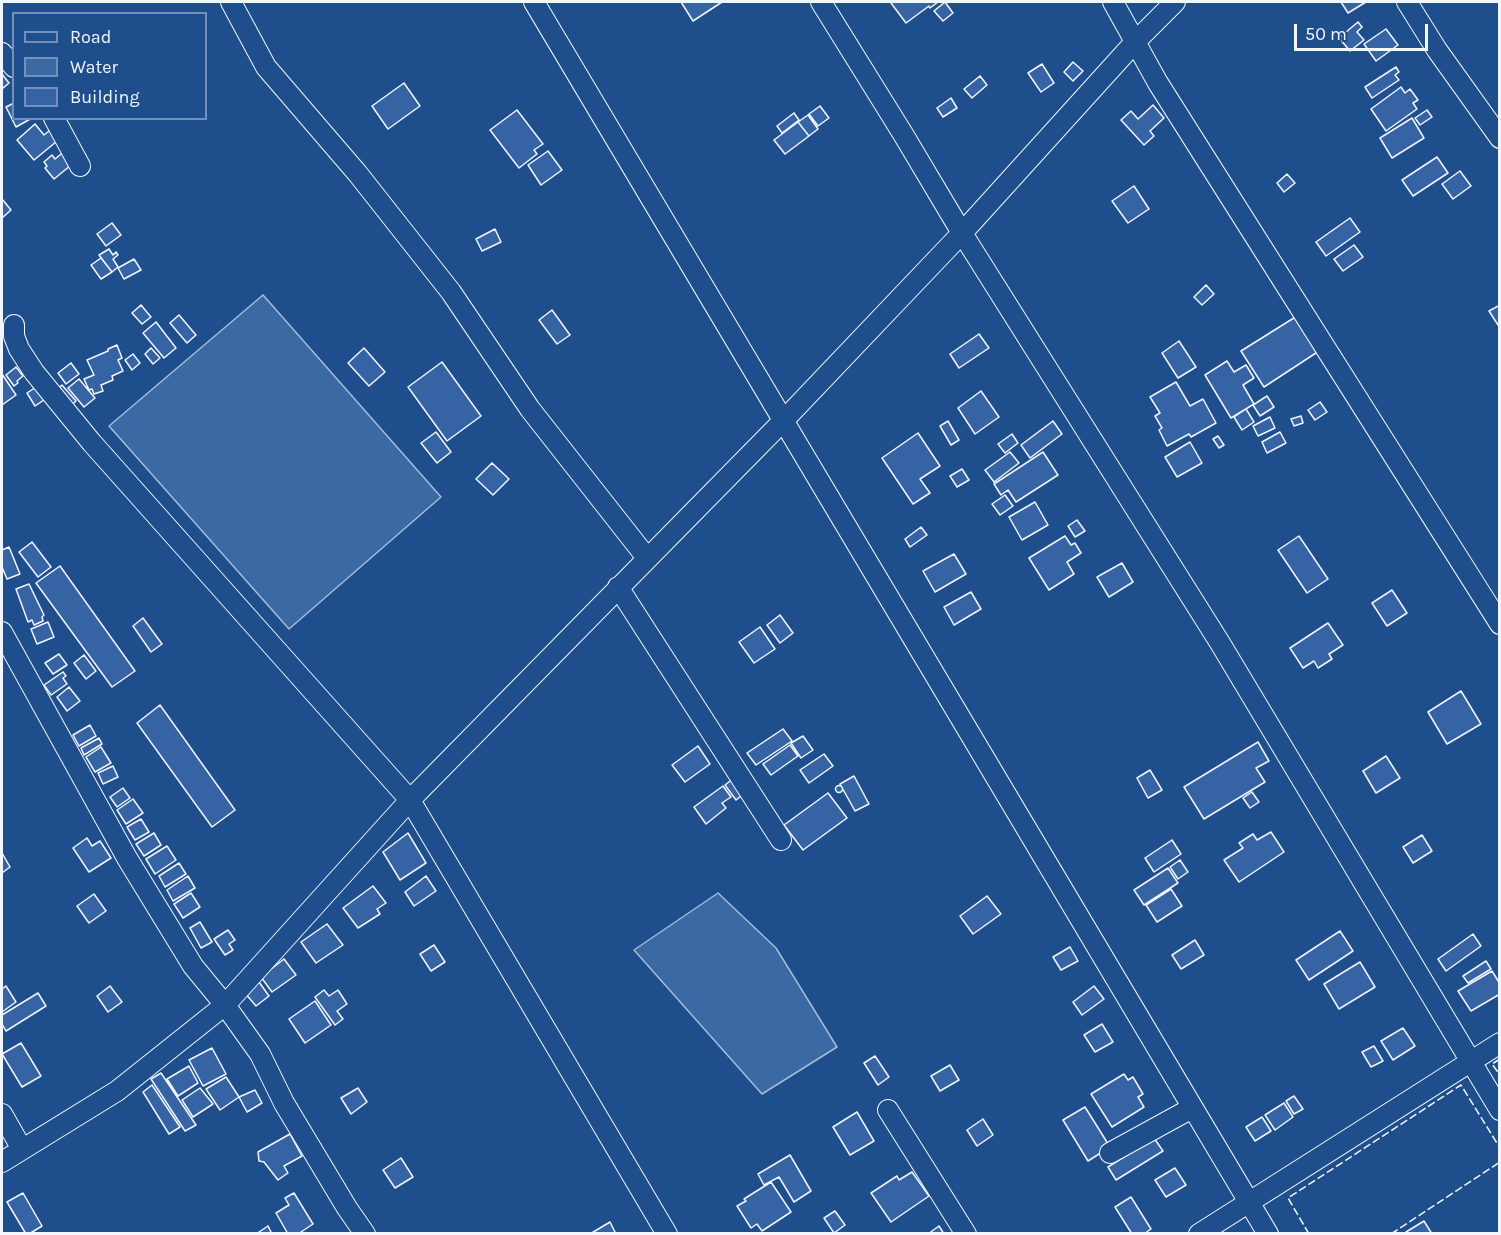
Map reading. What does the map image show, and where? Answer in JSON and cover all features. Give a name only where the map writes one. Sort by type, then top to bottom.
[{"type":"street","points":[[231,2],[266,67],[358,174],[451,292],[530,409],[646,558]]},
{"type":"street","points":[[534,2],[785,419],[1268,1233]]},
{"type":"street","points":[[821,2],[962,233],[1220,643],[1500,1110]]},
{"type":"street","points":[[1113,2],[1158,83],[1500,624]]},
{"type":"street","points":[[2,1162],[117,1091],[225,1005],[400,790],[618,587],[785,419],[962,233],[1135,42],[1175,2]]},
{"type":"street","points":[[1407,2],[1437,50],[1500,138]]},
{"type":"street","points":[[2,53],[12,65]]},
{"type":"street","points":[[55,120],[81,166]]},
{"type":"street","points":[[14,325],[14,336],[19,349],[34,372],[92,443],[400,790],[667,1233]]},
{"type":"street","points":[[618,587],[781,840]]},
{"type":"street","points":[[2,632],[127,858],[193,966],[225,1005],[260,1054],[284,1103],[347,1208],[365,1233]]},
{"type":"street","points":[[1199,1233],[1500,1043]]},
{"type":"street","points":[[1110,1153],[1192,1108]]},
{"type":"street","points":[[888,1110],[966,1233]]},
{"type":"street","points":[[2,1114],[22,1149]]},
{"type":"water","points":[[263,295],[441,497],[289,629],[109,426]]},
{"type":"water","points":[[718,893],[776,948],[837,1047],[762,1094],[634,950]]},
{"type":"building","points":[[681,2],[722,2],[693,21]]},
{"type":"building","points":[[938,2],[906,23],[891,3]]},
{"type":"building","points":[[945,2],[953,13],[943,21],[934,11]]},
{"type":"building","points":[[1341,2],[1366,2],[1348,13]]},
{"type":"building","points":[[1358,22],[1362,27],[1357,32],[1364,40],[1350,51],[1339,38]]},
{"type":"building","points":[[1386,29],[1398,45],[1376,61],[1364,44]]},
{"type":"building","points":[[1073,62],[1083,71],[1073,81],[1064,72]]},
{"type":"building","points":[[1042,64],[1054,83],[1041,92],[1028,73]]},
{"type":"building","points":[[1396,67],[1399,72],[1395,75],[1399,80],[1372,98],[1365,87]]},
{"type":"building","points":[[2,74],[9,83],[2,89]]},
{"type":"building","points":[[980,76],[987,85],[972,98],[964,89]]},
{"type":"building","points":[[404,83],[420,106],[388,129],[372,106]]},
{"type":"building","points":[[1401,87],[1405,93],[1410,89],[1418,100],[1413,103],[1417,109],[1386,131],[1371,109]]},
{"type":"building","points":[[951,98],[957,108],[943,117],[937,108]]},
{"type":"building","points":[[12,104],[12,119],[6,107]]},
{"type":"building","points":[[1153,105],[1164,118],[1150,131],[1154,136],[1144,145],[1121,120],[1131,111],[1138,119]]},
{"type":"building","points":[[820,106],[829,118],[818,126],[809,114]]},
{"type":"building","points":[[517,110],[543,144],[534,150],[537,154],[519,168],[490,130]]},
{"type":"building","points":[[1427,110],[1432,117],[1420,125],[1415,118]]},
{"type":"building","points":[[794,113],[799,120],[782,133],[777,126]]},
{"type":"building","points":[[808,115],[818,129],[809,136],[798,122]]},
{"type":"building","points":[[1412,118],[1424,138],[1392,158],[1380,138]]},
{"type":"building","points":[[12,120],[28,120],[16,127]]},
{"type":"building","points":[[798,122],[809,136],[785,154],[774,140]]},
{"type":"building","points":[[35,124],[44,135],[54,127],[62,137],[34,160],[17,140]]},
{"type":"building","points":[[66,150],[76,161],[54,179],[45,168],[47,166],[44,162],[52,155],[55,159]]},
{"type":"building","points":[[548,151],[562,170],[541,185],[528,165]]},
{"type":"building","points":[[1437,157],[1448,173],[1413,196],[1402,180]]},
{"type":"building","points":[[1460,171],[1471,186],[1453,199],[1442,184]]},
{"type":"building","points":[[1287,174],[1295,183],[1284,192],[1277,183]]},
{"type":"building","points":[[1134,186],[1149,209],[1128,223],[1112,201]]},
{"type":"building","points":[[2,199],[11,210],[2,218]]},
{"type":"building","points":[[1350,218],[1360,232],[1326,256],[1316,242]]},
{"type":"building","points":[[112,223],[121,235],[106,246],[97,234]]},
{"type":"building","points":[[495,229],[501,242],[482,251],[476,239]]},
{"type":"building","points":[[1354,245],[1363,257],[1343,271],[1334,259]]},
{"type":"building","points":[[109,249],[113,255],[116,252],[118,255],[113,259],[118,267],[112,272],[99,255]]},
{"type":"building","points":[[101,258],[112,272],[101,279],[91,265]]},
{"type":"building","points":[[134,259],[141,270],[124,279],[118,268]]},
{"type":"building","points":[[1206,285],[1214,294],[1202,305],[1194,297]]},
{"type":"building","points":[[141,305],[151,317],[142,324],[132,313]]},
{"type":"building","points":[[1500,305],[1500,328],[1489,311]]},
{"type":"building","points":[[552,310],[570,335],[557,344],[539,320]]},
{"type":"building","points":[[179,315],[196,335],[187,343],[170,323]]},
{"type":"building","points":[[1297,316],[1319,351],[1264,387],[1241,351]]},
{"type":"building","points":[[156,322],[176,348],[164,358],[143,333]]},
{"type":"building","points":[[979,334],[989,348],[959,368],[950,354]]},
{"type":"building","points":[[1179,341],[1196,367],[1178,378],[1162,353]]},
{"type":"building","points":[[117,345],[122,358],[118,360],[123,371],[112,376],[113,380],[101,385],[103,391],[94,394],[92,389],[89,390],[84,379],[94,375],[87,360]]},
{"type":"building","points":[[151,348],[160,358],[153,364],[145,354]]},
{"type":"building","points":[[364,348],[385,372],[369,386],[348,363]]},
{"type":"building","points":[[133,354],[140,363],[132,370],[125,360]]},
{"type":"building","points":[[1227,361],[1234,372],[1246,365],[1254,378],[1243,385],[1254,404],[1231,418],[1205,375]]},
{"type":"building","points":[[442,362],[481,416],[447,441],[408,387]]},
{"type":"building","points":[[71,363],[79,374],[66,384],[58,373]]},
{"type":"building","points":[[16,367],[23,376],[14,386],[6,375]]},
{"type":"building","points":[[2,374],[16,395],[2,405]]},
{"type":"building","points":[[79,379],[95,398],[84,407],[68,388]]},
{"type":"building","points":[[1176,382],[1190,406],[1203,399],[1216,423],[1191,437],[1189,434],[1167,446],[1159,430],[1162,428],[1155,416],[1160,413],[1150,397]]},
{"type":"building","points":[[39,385],[47,398],[35,406],[27,393]]},
{"type":"building","points":[[62,385],[76,401],[67,409],[54,392]]},
{"type":"building","points":[[981,391],[999,417],[975,434],[958,408]]},
{"type":"building","points":[[1267,396],[1274,407],[1260,416],[1253,405]]},
{"type":"building","points":[[1320,402],[1327,412],[1315,420],[1308,410]]},
{"type":"building","points":[[1246,409],[1254,422],[1242,430],[1234,417]]},
{"type":"building","points":[[1301,416],[1303,423],[1294,426],[1291,419]]},
{"type":"building","points":[[1270,417],[1275,428],[1258,436],[1253,426]]},
{"type":"building","points":[[948,421],[959,440],[951,445],[940,426]]},
{"type":"building","points":[[1053,421],[1062,434],[1030,458],[1021,445]]},
{"type":"building","points":[[436,432],[451,452],[437,463],[421,443]]},
{"type":"building","points":[[1280,432],[1286,443],[1267,453],[1262,442]]},
{"type":"building","points":[[918,433],[940,466],[920,479],[930,493],[913,504],[882,458]]},
{"type":"building","points":[[1012,434],[1018,443],[1005,453],[998,444]]},
{"type":"building","points":[[1218,436],[1224,445],[1219,448],[1213,439]]},
{"type":"building","points":[[1190,442],[1202,463],[1177,477],[1165,457]]},
{"type":"building","points":[[1010,452],[1019,463],[994,482],[985,470]]},
{"type":"building","points":[[1043,452],[1058,475],[1016,502],[1008,490],[1001,495],[994,484]]},
{"type":"building","points":[[492,463],[509,479],[493,495],[476,479]]},
{"type":"building","points":[[962,469],[969,480],[957,487],[950,476]]},
{"type":"building","points":[[1005,495],[1013,506],[1000,515],[992,504]]},
{"type":"building","points":[[1035,502],[1048,525],[1022,540],[1009,517]]},
{"type":"building","points":[[1077,520],[1085,531],[1075,537],[1068,526]]},
{"type":"building","points":[[921,527],[927,535],[910,547],[905,539]]},
{"type":"building","points":[[1065,536],[1071,545],[1075,543],[1081,553],[1067,562],[1074,574],[1049,590],[1029,558]]},
{"type":"building","points":[[1299,536],[1328,579],[1307,593],[1278,550]]},
{"type":"building","points":[[32,542],[51,567],[38,577],[19,552]]},
{"type":"building","points":[[9,547],[20,574],[7,579],[2,567],[2,550]]},
{"type":"building","points":[[954,554],[966,574],[935,592],[923,571]]},
{"type":"building","points":[[1122,563],[1133,582],[1109,597],[1097,577]]},
{"type":"building","points":[[60,566],[135,671],[112,687],[36,583]]},
{"type":"building","points":[[29,584],[44,615],[43,621],[34,625],[32,620],[28,622],[16,589]]},
{"type":"building","points":[[1392,590],[1407,613],[1387,626],[1372,603]]},
{"type":"building","points":[[971,592],[981,609],[954,625],[944,607]]},
{"type":"building","points":[[780,615],[793,633],[780,643],[767,625]]},
{"type":"building","points":[[143,618],[162,644],[151,652],[133,626]]},
{"type":"building","points":[[48,622],[54,637],[37,644],[31,629]]},
{"type":"building","points":[[1328,623],[1343,645],[1329,654],[1332,659],[1318,668],[1314,661],[1303,668],[1290,648]]},
{"type":"building","points":[[760,627],[775,649],[754,663],[739,642]]},
{"type":"building","points":[[59,654],[67,665],[53,674],[45,663]]},
{"type":"building","points":[[84,655],[96,671],[86,679],[74,663]]},
{"type":"building","points":[[63,672],[66,676],[63,678],[67,684],[51,695],[44,685]]},
{"type":"building","points":[[69,687],[80,701],[67,711],[57,697]]},
{"type":"building","points":[[1461,691],[1481,724],[1447,744],[1428,712]]},
{"type":"building","points":[[160,705],[235,810],[212,827],[137,723]]},
{"type":"building","points":[[90,725],[96,736],[79,746],[73,735]]},
{"type":"building","points":[[783,729],[792,741],[756,765],[747,753]]},
{"type":"building","points":[[803,736],[813,750],[801,758],[791,743]]},
{"type":"building","points":[[99,738],[102,744],[84,755],[81,748]]},
{"type":"building","points":[[1258,742],[1269,761],[1256,768],[1265,782],[1204,819],[1184,787]]},
{"type":"building","points":[[790,745],[798,756],[771,775],[763,764]]},
{"type":"building","points":[[698,746],[710,764],[685,782],[672,765]]},
{"type":"building","points":[[101,747],[111,763],[95,772],[86,757]]},
{"type":"building","points":[[824,754],[833,766],[809,783],[800,770]]},
{"type":"building","points":[[1386,756],[1400,778],[1376,793],[1363,771]]},
{"type":"building","points":[[113,766],[118,777],[103,784],[98,773]]},
{"type":"building","points":[[1150,770],[1162,790],[1148,798],[1137,778]]},
{"type":"building","points":[[738,775],[749,790],[736,800],[725,785]]},
{"type":"building","points":[[854,776],[869,804],[855,811],[840,784]]},
{"type":"building","points":[[723,786],[731,797],[722,803],[726,808],[706,824],[694,807]]},
{"type":"building","points":[[839,786],[842,789],[839,792],[836,789]]},
{"type":"building","points":[[123,788],[130,798],[117,807],[110,797]]},
{"type":"building","points":[[1252,792],[1259,802],[1250,808],[1243,798]]},
{"type":"building","points":[[828,793],[847,818],[803,850],[784,825]]},
{"type":"building","points":[[133,799],[143,813],[126,824],[117,810]]},
{"type":"building","points":[[141,819],[149,832],[135,840],[127,827]]},
{"type":"building","points":[[1271,832],[1284,852],[1239,882],[1224,860],[1243,848],[1239,843],[1253,834],[1257,840]]},
{"type":"building","points":[[154,833],[161,845],[144,856],[136,844]]},
{"type":"building","points":[[408,833],[426,863],[400,880],[383,852]]},
{"type":"building","points":[[1422,835],[1432,851],[1413,863],[1403,847]]},
{"type":"building","points":[[87,838],[92,846],[100,841],[111,858],[89,872],[73,848]]},
{"type":"building","points":[[1172,840],[1181,854],[1154,872],[1145,858]]},
{"type":"building","points":[[167,846],[176,860],[155,874],[146,859]]},
{"type":"building","points":[[2,853],[10,867],[2,873]]},
{"type":"building","points":[[1180,860],[1188,872],[1178,879],[1170,867]]},
{"type":"building","points":[[179,863],[186,874],[165,887],[159,876]]},
{"type":"building","points":[[1168,868],[1178,883],[1144,905],[1134,890]]},
{"type":"building","points":[[188,876],[195,888],[173,901],[167,890]]},
{"type":"building","points":[[426,876],[436,891],[414,906],[405,892]]},
{"type":"building","points":[[373,886],[386,903],[377,909],[380,914],[358,928],[343,908]]},
{"type":"building","points":[[1171,889],[1182,906],[1157,922],[1146,905]]},
{"type":"building","points":[[191,893],[200,907],[183,918],[174,904]]},
{"type":"building","points":[[94,894],[106,911],[89,923],[77,906]]},
{"type":"building","points":[[987,896],[1001,914],[973,934],[960,916]]},
{"type":"building","points":[[200,922],[212,942],[201,948],[190,928]]},
{"type":"building","points":[[327,924],[343,945],[316,963],[301,942]]},
{"type":"building","points":[[228,930],[235,940],[229,944],[233,950],[225,955],[214,939]]},
{"type":"building","points":[[1340,931],[1353,951],[1309,980],[1296,960]]},
{"type":"building","points":[[1473,934],[1481,946],[1446,971],[1438,959]]},
{"type":"building","points":[[1195,940],[1204,955],[1181,969],[1172,955]]},
{"type":"building","points":[[434,945],[445,962],[431,971],[420,954]]},
{"type":"building","points":[[1070,947],[1078,961],[1061,970],[1053,957]]},
{"type":"building","points":[[284,959],[296,975],[272,992],[261,977]]},
{"type":"building","points":[[1486,961],[1491,969],[1468,983],[1463,976]]},
{"type":"building","points":[[1360,962],[1375,987],[1339,1009],[1324,984]]},
{"type":"building","points":[[1492,971],[1500,984],[1500,994],[1471,1011],[1458,991]]},
{"type":"building","points":[[259,982],[269,996],[256,1006],[245,993]]},
{"type":"building","points":[[6,986],[16,1002],[2,1012],[2,989]]},
{"type":"building","points":[[110,986],[122,1002],[108,1012],[97,996]]},
{"type":"building","points":[[1094,986],[1104,999],[1082,1015],[1073,1002]]},
{"type":"building","points":[[324,990],[329,996],[338,990],[347,1004],[337,1011],[343,1019],[335,1025],[315,997]]},
{"type":"building","points":[[38,993],[46,1006],[6,1031],[2,1024],[2,1015]]},
{"type":"building","points":[[315,1001],[331,1025],[305,1043],[289,1019]]},
{"type":"building","points":[[1102,1024],[1113,1042],[1095,1052],[1084,1035]]},
{"type":"building","points":[[1403,1028],[1415,1046],[1393,1060],[1381,1041]]},
{"type":"building","points":[[21,1043],[41,1076],[22,1087],[2,1054]]},
{"type":"building","points":[[1374,1046],[1383,1061],[1371,1067],[1362,1052]]},
{"type":"building","points":[[212,1048],[226,1074],[203,1086],[189,1060]]},
{"type":"building","points":[[875,1056],[889,1077],[878,1085],[864,1063]]},
{"type":"building","points":[[950,1065],[959,1080],[940,1091],[931,1076]]},
{"type":"building","points":[[189,1066],[198,1083],[178,1096],[167,1079]]},
{"type":"building","points":[[161,1073],[196,1125],[185,1131],[151,1079]]},
{"type":"building","points":[[1124,1074],[1128,1080],[1133,1077],[1143,1094],[1138,1097],[1144,1107],[1112,1127],[1091,1094]]},
{"type":"building","points":[[226,1077],[239,1097],[220,1110],[206,1089]]},
{"type":"building","points":[[152,1085],[180,1127],[169,1134],[143,1092]]},
{"type":"building","points":[[200,1088],[213,1104],[193,1117],[182,1100]]},
{"type":"building","points":[[358,1088],[367,1102],[351,1114],[341,1098]]},
{"type":"building","points":[[255,1090],[262,1103],[247,1112],[239,1097]]},
{"type":"building","points":[[1294,1096],[1303,1109],[1294,1114],[1286,1101]]},
{"type":"building","points":[[1284,1103],[1293,1117],[1275,1130],[1265,1115]]},
{"type":"building","points":[[1085,1107],[1110,1147],[1088,1161],[1063,1120]]},
{"type":"building","points":[[857,1112],[874,1141],[850,1155],[833,1127]]},
{"type":"building","points":[[1262,1117],[1271,1131],[1255,1141],[1246,1127]]},
{"type":"building","points":[[983,1119],[993,1135],[977,1146],[967,1130]]},
{"type":"building","points":[[290,1134],[302,1156],[284,1166],[288,1173],[278,1180],[264,1162],[259,1161],[258,1152]]},
{"type":"building","points":[[1154,1138],[1163,1151],[1116,1180],[1108,1167]]},
{"type":"building","points":[[790,1155],[811,1191],[794,1202],[779,1177],[764,1185],[758,1174]]},
{"type":"building","points":[[401,1158],[413,1177],[395,1188],[383,1170]]},
{"type":"building","points":[[1175,1168],[1186,1185],[1166,1197],[1155,1180]]},
{"type":"building","points":[[912,1172],[929,1196],[891,1222],[871,1193],[897,1176],[899,1180]]},
{"type":"building","points":[[771,1182],[791,1212],[762,1231],[757,1224],[751,1228],[737,1206]]},
{"type":"building","points":[[23,1193],[42,1226],[29,1234],[26,1234],[7,1202]]},
{"type":"building","points":[[294,1193],[313,1224],[298,1234],[288,1234],[276,1213],[289,1205],[285,1198]]},
{"type":"building","points":[[1131,1197],[1151,1229],[1144,1234],[1132,1234],[1115,1207]]},
{"type":"building","points":[[835,1211],[845,1225],[834,1233],[824,1218]]},
{"type":"building","points":[[1424,1221],[1432,1234],[1407,1234],[1406,1232]]},
{"type":"building","points":[[610,1222],[616,1234],[590,1234]]},
{"type":"building","points":[[268,1226],[272,1234],[256,1234]]},
{"type":"building","points":[[939,1226],[944,1234],[928,1234]]},
{"type":"fence","points":[[1500,1059],[1492,1064],[1500,1075]]},
{"type":"fence","points":[[1309,1234],[1288,1198],[1461,1085],[1500,1148]]},
{"type":"fence","points":[[1391,1234],[1500,1162]]}]
